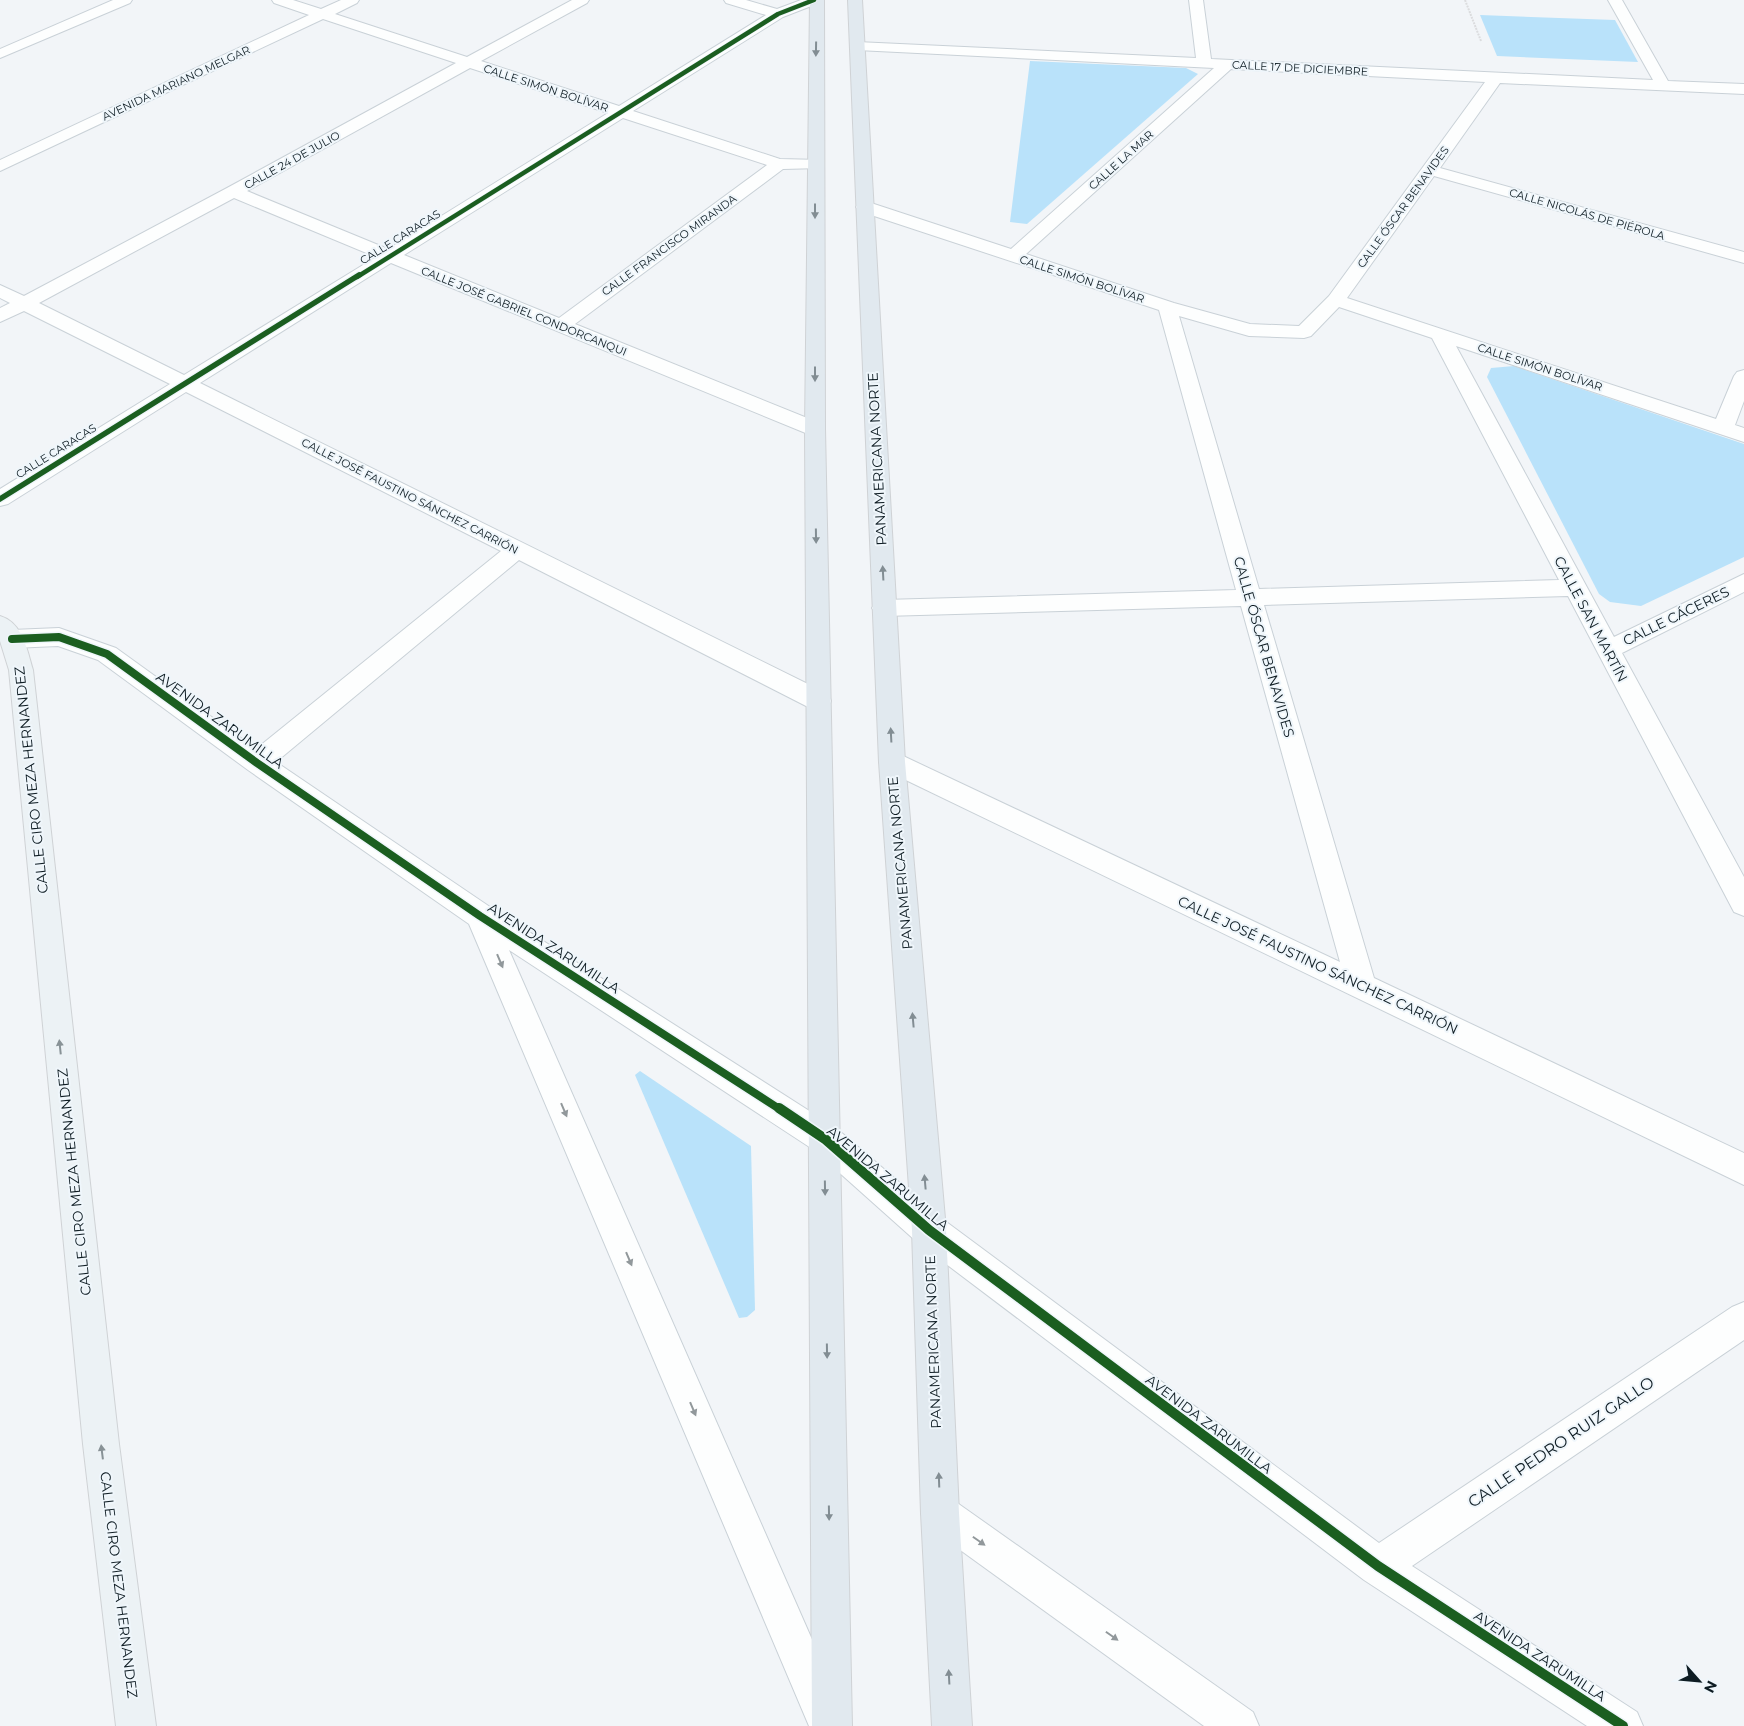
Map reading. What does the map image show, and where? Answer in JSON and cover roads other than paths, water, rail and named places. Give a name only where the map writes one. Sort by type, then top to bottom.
[{"type":"highway","points":[[815,0],[815,429],[831,1726]]},
{"type":"highway","name":"PANAMERICANA NORTE","points":[[855,0],[892,762],[929,1230],[940,1513],[952,1726]]},
{"type":"main road","name":"CALLE CIRO MEZA HERNANDEZ","points":[[6,632],[21,670],[101,1444],[136,1726]]},
{"type":"street","points":[[0,54],[125,0]]},
{"type":"street","name":"CALLE SIMÓN BOLÍVAR","points":[[279,0],[778,164],[815,164]]},
{"type":"street","name":"AVENIDA MARIANO MELGAR","points":[[0,166],[352,0]]},
{"type":"street","name":"CALLE 24 DE JULIO","points":[[0,316],[234,192],[582,0]]},
{"type":"street","points":[[731,0],[778,14]]},
{"type":"street","name":"CALLE CARACAS","points":[[0,500],[778,14],[815,0]]},
{"type":"street","points":[[1196,0],[1204,63]]},
{"type":"street","points":[[1615,0],[1663,85]]},
{"type":"street","name":"CALLE 17 DE DICIEMBRE","points":[[857,46],[1744,89]]},
{"type":"street","name":"CALLE LA MAR","points":[[1014,256],[1228,64]]},
{"type":"street","name":"CALLE ÓSCAR BENAVIDES","points":[[1304,332],[1336,300],[1496,78]]},
{"type":"street","name":"CALLE FRANCISCO MIRANDA","points":[[560,326],[778,164]]},
{"type":"street","name":"CALLE NICOLÁS DE PIÉROLA","points":[[1430,170],[1744,258]]},
{"type":"street","name":"CALLE JOSÉ GABRIEL CONDORCANQUI","points":[[234,192],[815,429]]},
{"type":"street","name":"CALLE SIMÓN BOLÍVAR","points":[[865,206],[1167,307],[1249,330],[1304,332]]},
{"type":"street","name":"CALLE JOSÉ FAUSTINO SÁNCHEZ CARRIÓN","points":[[0,291],[819,701]]},
{"type":"street","name":"CALLE SIMÓN BOLÍVAR","points":[[1336,300],[1744,435]]},
{"type":"street","name":"CALLE ÓSCAR BENAVIDES","points":[[1167,307],[1361,985]]},
{"type":"street","name":"CALLE SAN MARTÍN","points":[[1439,334],[1744,904]]},
{"type":"street","points":[[1723,428],[1744,376]]},
{"type":"street","points":[[257,763],[517,550]]},
{"type":"street","name":"CALLE CÁCERES","points":[[1608,650],[1744,582]]},
{"type":"street","points":[[884,608],[1575,588]]},
{"type":"street","name":"AVENIDA ZARUMILLA","points":[[6,632],[59,637],[106,654],[257,763],[480,916],[825,1139],[929,1230],[1378,1566],[1623,1726]]},
{"type":"street","name":"CALLE JOSÉ FAUSTINO SÁNCHEZ CARRIÓN","points":[[892,762],[1744,1168]]},
{"type":"street","points":[[480,916],[831,1726]]},
{"type":"street","name":"CALLE PEDRO RUIZ GALLO","points":[[1378,1566],[1744,1319]]},
{"type":"street","points":[[940,1513],[1239,1726]]}]
